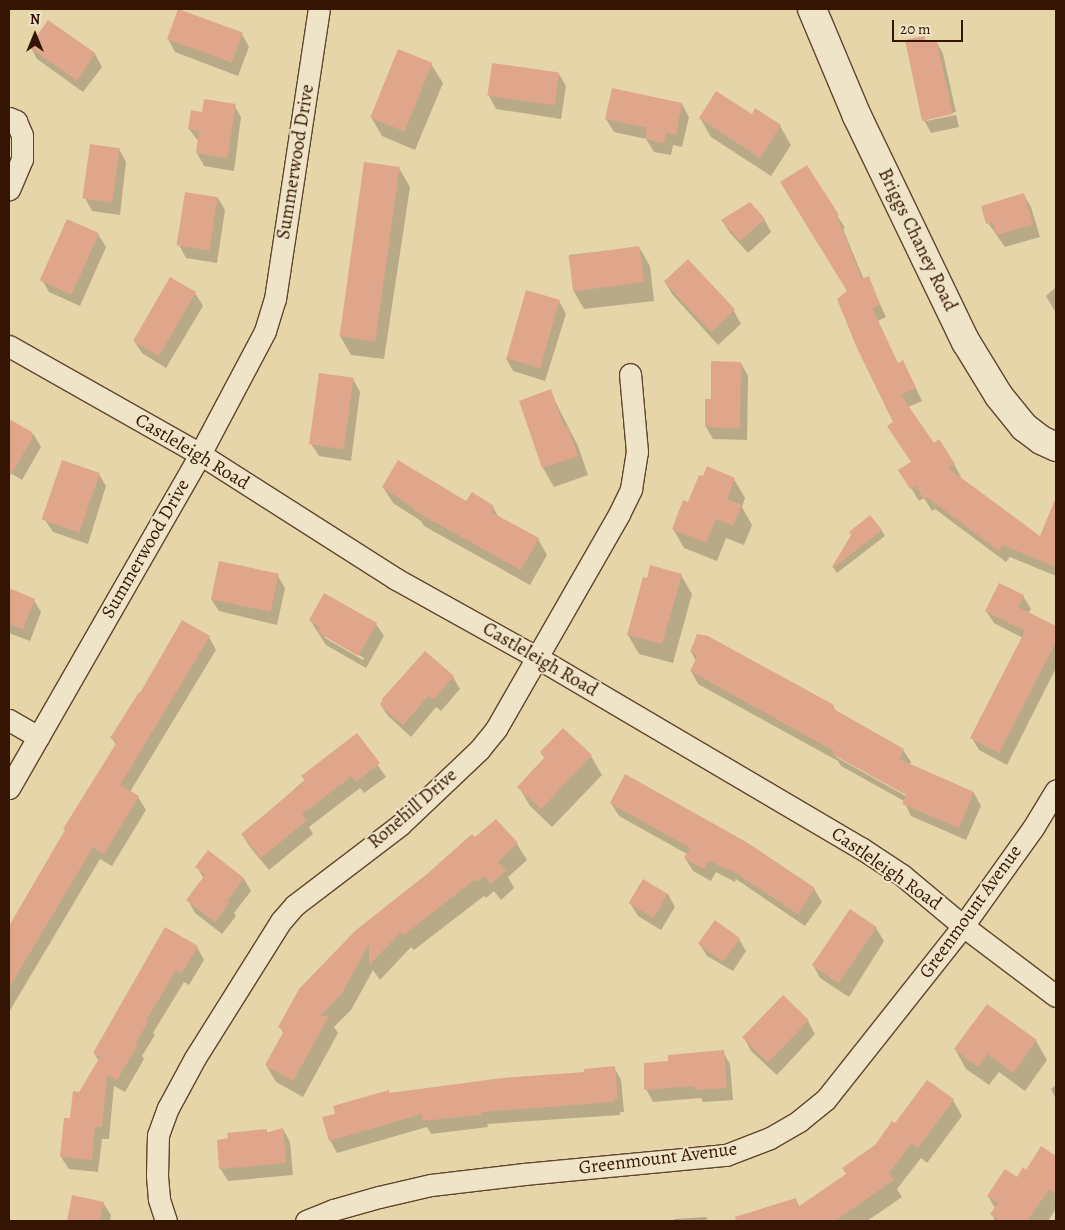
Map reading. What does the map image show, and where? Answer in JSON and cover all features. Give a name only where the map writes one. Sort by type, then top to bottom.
[{"type":"main road","name":"Briggs Chaney Road","points":[[812,9],[857,116],[966,342],[999,396],[1024,427],[1041,440],[1056,447]]},
{"type":"street","name":"Summerwood Drive","points":[[9,788],[200,454],[265,331],[275,299],[319,9]]},
{"type":"street","points":[[9,118],[16,121],[22,135],[22,159],[9,189]]},
{"type":"street","name":"Castleleigh Road","points":[[9,346],[200,454],[396,579],[538,658],[861,848],[933,899],[963,926],[1056,996]]},
{"type":"street","name":"Ronehill Drive","points":[[166,1221],[159,1199],[158,1134],[168,1108],[195,1058],[281,921],[302,899],[400,824],[479,750],[496,730],[631,489],[637,452],[630,374]]},
{"type":"street","points":[[9,720],[38,737]]},
{"type":"street","name":"Greenmount Avenue","points":[[306,1221],[370,1200],[431,1185],[524,1174],[726,1155],[770,1138],[798,1122],[826,1099],[963,926],[1032,828],[1056,790]]},
{"type":"building","points":[[178,9],[243,33],[232,63],[167,39]]},
{"type":"building","points":[[48,20],[96,53],[77,80],[29,47]]},
{"type":"building","points":[[924,36],[926,42],[936,40],[953,114],[922,121],[905,40]]},
{"type":"building","points":[[398,49],[432,63],[405,131],[370,118]]},
{"type":"building","points":[[492,63],[559,72],[555,105],[487,96]]},
{"type":"building","points":[[612,88],[682,103],[676,135],[666,133],[664,143],[645,139],[647,128],[605,119]]},
{"type":"building","points":[[716,91],[752,114],[755,108],[781,125],[760,158],[699,118]]},
{"type":"building","points":[[204,99],[236,104],[227,158],[196,153],[199,131],[188,129],[191,110],[202,112]]},
{"type":"building","points":[[90,144],[120,148],[112,203],[82,198]]},
{"type":"building","points":[[364,162],[400,167],[375,341],[340,336]]},
{"type":"building","points":[[807,165],[839,215],[837,216],[862,279],[869,276],[880,305],[872,308],[898,363],[903,360],[916,388],[901,395],[934,443],[939,439],[955,464],[948,468],[1040,536],[1056,497],[1056,567],[1003,545],[999,551],[927,497],[924,500],[916,486],[910,489],[898,470],[911,462],[887,426],[893,422],[856,346],[837,299],[847,291],[780,182]]},
{"type":"building","points":[[185,192],[218,197],[209,250],[177,245]]},
{"type":"building","points":[[1024,193],[1033,225],[996,235],[993,222],[986,224],[981,206]]},
{"type":"building","points":[[750,202],[765,219],[740,241],[721,220]]},
{"type":"building","points":[[67,219],[99,233],[72,294],[40,280]]},
{"type":"building","points":[[639,246],[644,282],[574,292],[569,256]]},
{"type":"building","points":[[688,259],[735,309],[711,332],[664,282]]},
{"type":"building","points":[[170,277],[196,292],[159,356],[133,341]]},
{"type":"building","points":[[526,290],[560,300],[540,368],[506,358]]},
{"type":"building","points":[[711,361],[741,362],[740,428],[705,427],[705,399],[711,399]]},
{"type":"building","points":[[319,373],[354,378],[344,449],[309,444]]},
{"type":"building","points":[[551,389],[564,427],[567,425],[578,456],[542,468],[519,401]]},
{"type":"building","points":[[9,419],[32,432],[32,439],[9,478]]},
{"type":"building","points":[[62,460],[100,473],[79,533],[41,520]]},
{"type":"building","points":[[398,460],[466,501],[472,492],[494,506],[491,512],[539,538],[521,570],[413,510],[414,508],[382,487]]},
{"type":"building","points":[[707,466],[735,478],[727,499],[742,505],[733,526],[716,519],[706,543],[672,529],[683,500],[688,502],[699,475],[703,476]]},
{"type":"building","points":[[870,515],[882,530],[833,568],[851,535],[849,532]]},
{"type":"building","points":[[219,561],[279,574],[271,612],[211,599]]},
{"type":"building","points":[[650,565],[682,574],[662,644],[627,635],[643,577],[647,578]]},
{"type":"building","points":[[999,583],[1024,595],[1018,607],[1056,626],[1056,642],[999,753],[970,738],[1025,631],[985,611]]},
{"type":"building","points":[[9,588],[35,599],[23,629],[9,624]]},
{"type":"building","points":[[324,593],[377,623],[358,656],[317,632],[320,627],[309,620]]},
{"type":"building","points":[[182,620],[210,636],[120,785],[139,796],[104,854],[93,847],[9,988],[9,926],[65,830],[63,829],[117,742],[110,738],[140,693]]},
{"type":"building","points":[[697,634],[708,636],[834,705],[832,708],[904,749],[899,759],[974,792],[959,828],[902,804],[906,795],[832,754],[834,751],[690,671],[698,655],[690,652]]},
{"type":"building","points":[[425,651],[454,676],[434,699],[428,696],[403,725],[382,707],[382,699]]},
{"type":"building","points":[[563,728],[592,755],[541,809],[517,787],[545,757],[540,752]]},
{"type":"building","points":[[357,733],[380,763],[356,782],[352,776],[302,814],[307,820],[261,858],[241,834],[305,781],[301,776]]},
{"type":"building","points":[[625,774],[748,843],[815,888],[798,914],[728,868],[727,870],[709,860],[704,869],[684,858],[690,848],[610,803]]},
{"type":"building","points":[[496,819],[518,843],[498,862],[506,871],[491,884],[484,876],[476,882],[474,880],[404,935],[401,932],[369,965],[369,944],[342,993],[320,1016],[329,1016],[293,1081],[265,1065],[284,1031],[278,1027],[299,989],[356,930],[427,874],[472,834],[475,837]]},
{"type":"building","points":[[208,850],[244,878],[227,901],[229,903],[215,922],[186,900],[205,875],[195,867]]},
{"type":"building","points":[[643,879],[668,894],[653,918],[629,903]]},
{"type":"building","points":[[850,909],[877,927],[839,983],[812,965]]},
{"type":"building","points":[[715,920],[740,938],[723,962],[698,943]]},
{"type":"building","points":[[165,927],[198,946],[182,973],[176,970],[146,1021],[148,1022],[135,1044],[138,1045],[117,1080],[107,1075],[102,1127],[95,1126],[92,1160],[60,1157],[64,1118],[70,1118],[73,1091],[79,1092],[100,1057],[93,1053]]},
{"type":"building","points":[[783,995],[809,1020],[768,1062],[742,1037]]},
{"type":"building","points":[[987,1004],[1037,1040],[1013,1073],[987,1054],[978,1067],[954,1049]]},
{"type":"building","points":[[724,1050],[727,1088],[695,1090],[694,1086],[644,1090],[644,1063],[668,1061],[668,1055]]},
{"type":"building","points":[[615,1066],[618,1099],[613,1099],[614,1102],[481,1112],[481,1115],[422,1121],[422,1114],[329,1141],[322,1117],[335,1114],[333,1106],[389,1090],[389,1093],[502,1078],[584,1072],[584,1069]]},
{"type":"building","points":[[927,1080],[954,1099],[918,1148],[911,1143],[889,1173],[894,1180],[835,1221],[736,1221],[735,1217],[796,1198],[798,1207],[846,1174],[842,1168],[875,1145],[892,1121],[895,1123]]},
{"type":"building","points":[[283,1128],[286,1163],[219,1169],[217,1140],[228,1138],[227,1133],[267,1129],[265,1133]]},
{"type":"building","points":[[1041,1146],[1056,1156],[1056,1194],[1049,1190],[1027,1221],[1000,1221],[990,1214],[998,1203],[987,1196],[1005,1169],[1017,1177],[1023,1167],[1026,1170]]},
{"type":"building","points":[[72,1195],[104,1202],[100,1221],[67,1221]]}]
